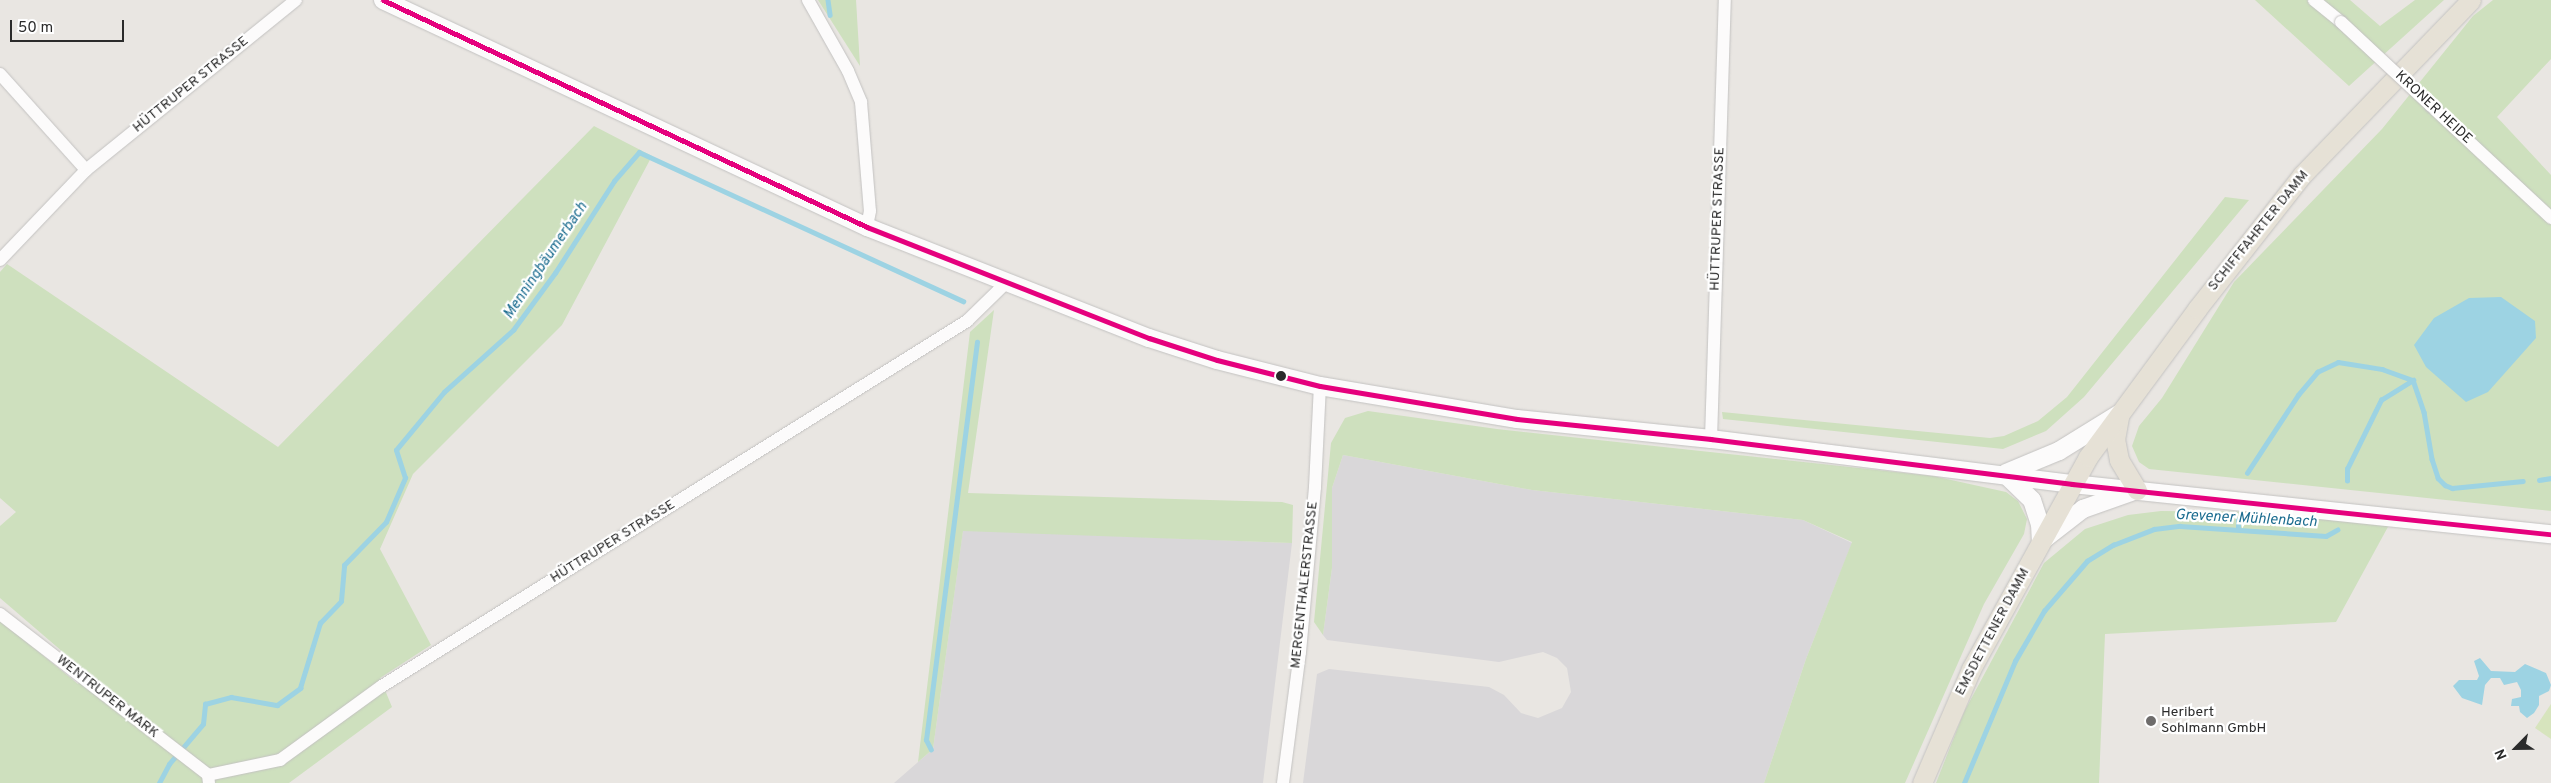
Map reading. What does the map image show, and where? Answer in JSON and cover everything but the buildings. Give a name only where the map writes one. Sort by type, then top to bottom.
[{"type":"main road","points":[[383,0],[867,227],[1006,283],[1183,349],[1320,386],[1518,419],[1711,439],[2005,474],[2072,484],[2551,534]]},
{"type":"main road","name":"SCHIFFFAHRTER DAMM","points":[[2072,484],[2119,414],[2302,175],[2471,0]]},
{"type":"main road","points":[[2005,474],[2059,451],[2119,414]]},
{"type":"main road","points":[[2119,414],[2115,439],[2119,460],[2137,490]]},
{"type":"main road","points":[[2005,474],[2032,500],[2040,524],[2040,542]]},
{"type":"main road","name":"EMSDETTENER DAMM","points":[[1922,783],[1971,669],[2072,484]]},
{"type":"main road","points":[[2040,542],[2083,509],[2137,490]]},
{"type":"street","name":"HÜTTRUPER STRASSE","points":[[0,260],[86,170],[296,0]]},
{"type":"street","points":[[808,0],[848,71],[861,102],[870,210],[867,227]]},
{"type":"street","name":"HÜTTRUPER STRASSE","points":[[1711,439],[1725,0]]},
{"type":"street","name":"KRONER HEIDE","points":[[2314,0],[2341,22],[2551,218]]},
{"type":"street","points":[[0,74],[86,170]]},
{"type":"street","name":"HÜTTRUPER STRASSE","points":[[209,779],[280,760],[382,686],[968,321],[1006,283]]},
{"type":"street","name":"MERGENTHALERSTRASSE","points":[[1283,783],[1300,652],[1315,487],[1320,386]]},
{"type":"street","name":"WENTRUPER MARK","points":[[0,614],[175,749],[209,779]]},
{"type":"shaded area","points":[[1343,455],[1532,490],[1803,520],[1852,543],[1806,659],[1764,783],[1303,783],[1317,674],[1329,669],[1489,687],[1504,695],[1521,713],[1538,718],[1562,708],[1571,692],[1567,668],[1557,658],[1543,652],[1499,662],[1327,640],[1323,635],[1332,568],[1332,488]]},
{"type":"shaded area","points":[[963,530],[1292,543],[1263,783],[894,783],[933,749]]},
{"type":"green space","points":[[818,0],[856,0],[860,66]]},
{"type":"green space","points":[[2255,0],[2350,0],[2380,26],[2415,0],[2444,0],[2349,86]]},
{"type":"green space","points":[[2493,0],[2551,0],[2551,59],[2497,117],[2551,175],[2551,511],[2149,469],[2139,462],[2132,446],[2139,426],[2162,398],[2234,282],[2382,129],[2473,16]]},
{"type":"green space","points":[[594,126],[652,156],[562,325],[413,474],[380,549],[431,645],[380,678],[392,707],[289,783],[0,783],[0,620],[78,684],[85,671],[0,598],[0,526],[16,512],[0,498],[0,272],[7,264],[278,447]]},
{"type":"green space","points":[[2225,197],[2249,200],[2084,397],[2046,431],[2003,449],[1723,419],[1722,412],[1990,438],[2004,436],[2038,421],[2067,397]]},
{"type":"green space","points":[[994,310],[968,493],[1282,502],[1293,505],[1292,543],[963,531],[933,749],[918,762],[970,332]]},
{"type":"green space","points":[[1368,411],[1497,429],[1933,476],[2006,492],[2018,501],[2027,519],[2024,534],[1984,604],[1905,783],[1764,783],[1806,659],[1852,542],[1803,520],[1532,490],[1343,455],[1332,488],[1332,568],[1323,635],[1314,622],[1331,443],[1345,418]]},
{"type":"green space","points":[[2161,511],[2267,512],[2389,525],[2336,622],[2105,634],[2099,783],[1936,783],[1964,712],[2044,563],[2085,529],[2128,515]]},
{"type":"green space","points":[[2551,704],[2551,739],[2535,728]]},
{"type":"water","points":[[2501,297],[2535,321],[2536,338],[2488,392],[2466,402],[2426,367],[2414,345],[2434,318],[2469,298]]},
{"type":"water","points":[[2480,658],[2491,671],[2515,672],[2525,664],[2546,673],[2551,685],[2549,691],[2539,696],[2539,705],[2534,713],[2527,718],[2520,712],[2519,706],[2511,706],[2512,699],[2521,697],[2521,690],[2517,682],[2504,685],[2500,678],[2491,678],[2485,685],[2482,705],[2462,698],[2453,686],[2459,680],[2477,680],[2479,676],[2474,661]]},
{"type":"waterway","name":"Menningbäumerbach","points":[[828,0],[830,15]]},
{"type":"waterway","name":"Menningbäumerbach","points":[[159,783],[169,764],[203,724],[205,704],[231,697],[277,705],[300,688],[320,623],[341,601],[344,565],[386,522],[405,478],[396,450],[444,392],[513,330],[555,273],[614,181],[639,152],[963,301]]},
{"type":"waterway","points":[[931,750],[926,740],[977,342]]},
{"type":"waterway","name":"Grevener Mühlenbach","points":[[2247,473],[2298,395],[2317,372],[2338,362],[2382,369],[2413,380]]},
{"type":"waterway","name":"Grevener Mühlenbach","points":[[2347,481],[2347,469],[2381,400],[2413,380],[2424,412],[2432,459],[2438,478],[2445,485],[2452,488],[2523,481]]},
{"type":"waterway","name":"Grevener Mühlenbach","points":[[2539,480],[2551,478]]},
{"type":"waterway","points":[[2238,520],[2238,529]]},
{"type":"waterway","name":"Grevener Mühlenbach","points":[[1964,783],[2015,661],[2044,611],[2087,561],[2113,545],[2154,529],[2180,526],[2326,536],[2337,530]]},
{"type":"transit line","points":[[383,0],[867,227],[1149,338],[1217,360],[1320,386],[1517,419],[1711,439],[2072,484],[2551,534]]},
{"type":"place","name":"Heribert Sohlmann GmbH","points":[[2151,721]]}]
